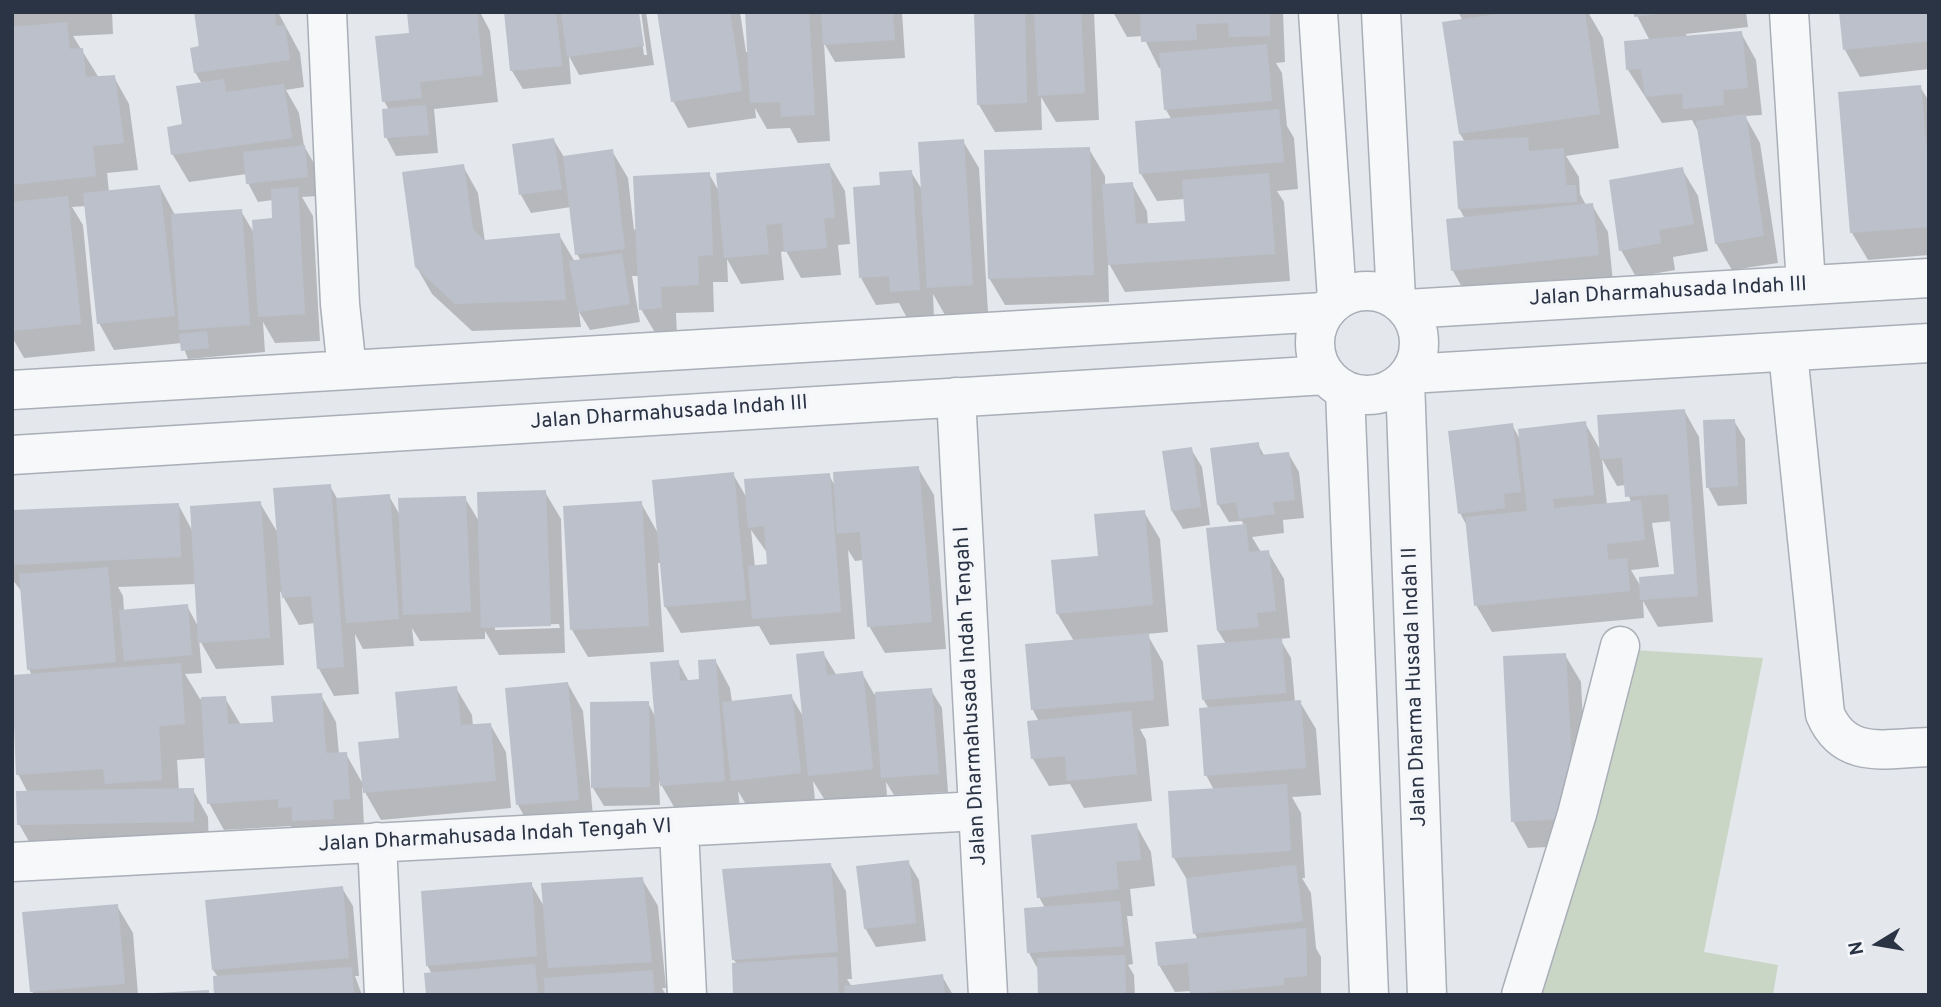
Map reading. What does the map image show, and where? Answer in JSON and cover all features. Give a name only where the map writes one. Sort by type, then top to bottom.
[{"type":"street","points":[[327,12],[340,304],[347,370]]},
{"type":"street","points":[[12,390],[1330,306],[1356,291],[1377,290],[1402,303],[1417,324],[1420,341],[1417,359],[1407,377],[1395,388],[1370,396],[1335,383],[1318,360],[1315,344],[1317,327],[1330,306],[1318,12]]},
{"type":"street","points":[[1381,12],[1402,303]]},
{"type":"street","points":[[1789,12],[1806,285]]},
{"type":"street","name":"Jalan Dharmahusada Indah III","points":[[1402,303],[1929,278]]},
{"type":"street","points":[[1407,377],[1929,343]]},
{"type":"street","points":[[1788,353],[1825,714],[1837,737],[1856,747],[1929,747]]},
{"type":"street","name":"Jalan Dharma Husada Indah II","points":[[1407,377],[1427,995]]},
{"type":"street","points":[[1335,383],[1369,995]]},
{"type":"street","name":"Jalan Dharmahusada Indah III","points":[[12,455],[956,397],[1335,383]]},
{"type":"street","name":"Jalan Dharmahusada Indah Tengah I","points":[[956,397],[988,995]]},
{"type":"street","points":[[1521,995],[1577,814],[1620,646]]},
{"type":"street","name":"Jalan Dharmahusada Indah Tengah VI","points":[[12,862],[377,842],[679,830],[978,811]]},
{"type":"street","points":[[679,830],[687,995]]},
{"type":"street","points":[[377,842],[384,995]]},
{"type":"green space","points":[[1634,650],[1763,658],[1704,952],[1778,965],[1773,995],[1534,995]]},
{"type":"building","points":[[194,12],[275,12],[276,26],[285,25],[290,60],[194,73],[190,48],[199,46]]},
{"type":"building","points":[[407,12],[477,12],[483,75],[420,82],[422,98],[382,102],[375,36],[409,33]]},
{"type":"building","points":[[504,12],[556,12],[562,66],[510,71]]},
{"type":"building","points":[[561,12],[639,12],[644,46],[567,57]]},
{"type":"building","points":[[657,12],[730,12],[742,91],[671,102]]},
{"type":"building","points":[[745,12],[809,12],[815,115],[781,117],[780,102],[750,103]]},
{"type":"building","points":[[821,12],[893,12],[895,40],[823,45]]},
{"type":"building","points":[[974,12],[1025,12],[1027,103],[977,105]]},
{"type":"building","points":[[1034,12],[1081,12],[1085,93],[1038,96]]},
{"type":"building","points":[[1140,12],[1270,12],[1270,36],[1229,37],[1228,23],[1196,24],[1197,40],[1141,42]]},
{"type":"building","points":[[1510,12],[1585,12],[1600,114],[1459,134],[1442,22]]},
{"type":"building","points":[[1634,12],[1655,12],[1655,14],[1634,17]]},
{"type":"building","points":[[1839,12],[1929,12],[1929,41],[1843,50]]},
{"type":"building","points":[[67,22],[70,49],[83,48],[86,77],[115,75],[124,143],[93,146],[96,176],[12,185],[12,27]]},
{"type":"building","points":[[1742,31],[1748,88],[1723,90],[1724,105],[1683,109],[1682,93],[1645,97],[1641,69],[1626,70],[1624,41]]},
{"type":"building","points":[[1267,44],[1272,101],[1164,110],[1159,53]]},
{"type":"building","points":[[224,79],[226,92],[284,84],[292,138],[171,155],[167,127],[182,124],[176,86]]},
{"type":"building","points":[[1921,85],[1929,173],[1929,227],[1850,233],[1838,92]]},
{"type":"building","points":[[426,105],[429,135],[384,138],[382,109]]},
{"type":"building","points":[[1279,109],[1284,162],[1139,174],[1135,121]]},
{"type":"building","points":[[1746,114],[1764,236],[1715,244],[1696,121]]},
{"type":"building","points":[[1528,137],[1529,151],[1564,148],[1566,185],[1576,185],[1577,202],[1458,209],[1453,141]]},
{"type":"building","points":[[554,138],[562,189],[519,195],[512,144]]},
{"type":"building","points":[[964,139],[973,285],[927,288],[918,142]]},
{"type":"building","points":[[305,145],[308,177],[246,184],[243,152]]},
{"type":"building","points":[[1090,147],[1094,275],[988,279],[984,150]]},
{"type":"building","points":[[613,149],[625,249],[575,255],[563,156]]},
{"type":"building","points":[[830,163],[835,218],[824,218],[827,248],[784,252],[782,223],[766,225],[769,254],[724,258],[716,173]]},
{"type":"building","points":[[464,164],[473,229],[484,240],[560,233],[566,300],[455,304],[415,267],[402,172]]},
{"type":"building","points":[[1683,167],[1694,224],[1659,230],[1661,243],[1619,251],[1609,180]]},
{"type":"building","points":[[912,170],[920,290],[890,292],[889,276],[859,278],[853,187],[880,185],[879,172]]},
{"type":"building","points":[[710,172],[713,255],[698,256],[699,285],[661,287],[662,308],[639,310],[633,176]]},
{"type":"building","points":[[1269,173],[1275,254],[1108,265],[1102,184],[1133,182],[1136,224],[1185,221],[1182,180]]},
{"type":"building","points":[[160,185],[175,316],[97,324],[83,193]]},
{"type":"building","points":[[298,187],[305,314],[258,317],[252,220],[272,218],[271,189]]},
{"type":"building","points":[[68,196],[81,324],[12,331],[12,202]]},
{"type":"building","points":[[1593,203],[1599,255],[1451,271],[1446,219]]},
{"type":"building","points":[[242,209],[250,325],[179,330],[171,214]]},
{"type":"building","points":[[622,253],[630,304],[578,312],[569,261]]},
{"type":"building","points":[[207,331],[209,348],[181,351],[179,334]]},
{"type":"building","points":[[1685,409],[1698,596],[1640,600],[1639,577],[1674,574],[1668,494],[1625,497],[1622,458],[1600,459],[1597,415]]},
{"type":"building","points":[[1735,419],[1738,486],[1706,488],[1703,420]]},
{"type":"building","points":[[1586,421],[1594,495],[1553,499],[1554,508],[1641,500],[1645,540],[1607,544],[1608,560],[1627,558],[1630,591],[1474,606],[1465,517],[1527,511],[1518,429]]},
{"type":"building","points":[[1513,423],[1521,492],[1504,494],[1505,508],[1458,514],[1448,431]]},
{"type":"building","points":[[1259,442],[1260,455],[1289,452],[1295,500],[1273,502],[1275,514],[1239,519],[1236,502],[1217,505],[1210,448]]},
{"type":"building","points":[[1192,447],[1201,507],[1171,511],[1162,451]]},
{"type":"building","points":[[919,466],[932,622],[867,627],[860,532],[837,534],[833,472]]},
{"type":"building","points":[[734,472],[746,600],[664,607],[652,480]]},
{"type":"building","points":[[830,473],[841,612],[752,619],[748,566],[767,564],[764,526],[748,528],[744,479]]},
{"type":"building","points":[[331,484],[344,667],[317,669],[311,596],[282,598],[273,488]]},
{"type":"building","points":[[546,490],[551,626],[481,628],[477,492]]},
{"type":"building","points":[[390,494],[399,619],[346,623],[336,498]]},
{"type":"building","points":[[466,496],[471,612],[403,615],[398,498]]},
{"type":"building","points":[[261,501],[270,638],[198,643],[190,506]]},
{"type":"building","points":[[642,501],[649,626],[570,630],[563,506]]},
{"type":"building","points":[[179,503],[181,557],[12,565],[12,510]]},
{"type":"building","points":[[1145,510],[1153,605],[1056,614],[1051,560],[1098,556],[1094,514]]},
{"type":"building","points":[[1246,524],[1249,552],[1269,550],[1276,611],[1257,613],[1259,627],[1217,631],[1206,528]]},
{"type":"building","points":[[108,567],[116,662],[27,670],[19,574]]},
{"type":"building","points":[[188,604],[192,655],[124,661],[119,610]]},
{"type":"building","points":[[1149,633],[1154,700],[1031,710],[1025,644]]},
{"type":"building","points":[[1282,638],[1286,693],[1202,700],[1197,645]]},
{"type":"building","points":[[824,651],[827,675],[863,671],[873,769],[808,776],[796,654]]},
{"type":"building","points":[[1566,653],[1575,818],[1511,822],[1503,656]]},
{"type":"building","points":[[716,659],[725,781],[660,786],[650,662],[679,660],[680,681],[699,679],[698,660]]},
{"type":"building","points":[[181,663],[185,724],[159,726],[162,780],[105,784],[103,769],[16,775],[12,675]]},
{"type":"building","points":[[568,682],[579,800],[516,805],[505,688]]},
{"type":"building","points":[[457,686],[461,725],[491,723],[496,781],[363,793],[358,742],[399,738],[395,692]]},
{"type":"building","points":[[932,688],[939,774],[881,778],[875,692]]},
{"type":"building","points":[[322,693],[326,753],[347,752],[350,799],[333,800],[334,819],[292,821],[292,807],[278,808],[278,799],[207,804],[201,697],[226,696],[228,724],[273,722],[271,696]]},
{"type":"building","points":[[792,694],[801,773],[731,781],[722,702]]},
{"type":"building","points":[[1301,700],[1306,768],[1204,776],[1199,708]]},
{"type":"building","points":[[649,701],[650,787],[591,788],[590,702]]},
{"type":"building","points":[[1131,711],[1137,774],[1067,781],[1065,756],[1031,759],[1027,721]]},
{"type":"building","points":[[1287,784],[1291,851],[1172,858],[1168,791]]},
{"type":"building","points":[[194,788],[194,822],[17,825],[16,791]]},
{"type":"building","points":[[1137,823],[1141,860],[1116,862],[1119,889],[1037,898],[1031,835]]},
{"type":"building","points":[[909,860],[916,923],[864,929],[856,866]]},
{"type":"building","points":[[831,863],[838,952],[732,960],[722,869]]},
{"type":"building","points":[[1296,865],[1303,921],[1193,934],[1186,878]]},
{"type":"building","points":[[643,877],[652,962],[548,968],[541,883]]},
{"type":"building","points":[[532,882],[537,956],[426,966],[421,891]]},
{"type":"building","points":[[343,886],[349,958],[212,970],[205,900]]},
{"type":"building","points":[[1120,901],[1124,946],[1027,953],[1024,908]]},
{"type":"building","points":[[118,904],[125,984],[30,992],[22,912]]},
{"type":"building","points":[[1306,928],[1307,976],[1284,978],[1284,985],[1190,994],[1188,963],[1158,966],[1155,942]]},
{"type":"building","points":[[1125,955],[1126,995],[1038,995],[1037,958]]},
{"type":"building","points":[[837,957],[839,995],[733,995],[732,963]]},
{"type":"building","points":[[535,964],[538,995],[426,995],[424,973]]},
{"type":"building","points":[[352,967],[354,995],[214,995],[213,976]]},
{"type":"building","points":[[653,970],[654,995],[545,995],[544,978]]},
{"type":"building","points":[[943,974],[945,995],[845,995],[844,986]]},
{"type":"building","points":[[209,990],[209,995],[156,995],[156,993]]}]
